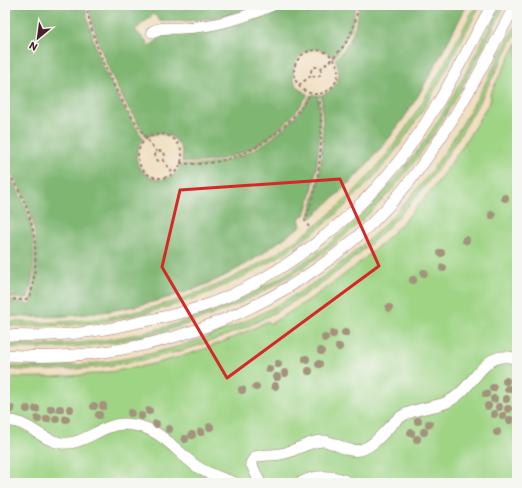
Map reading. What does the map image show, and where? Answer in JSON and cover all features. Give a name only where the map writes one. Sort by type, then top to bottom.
[{"type":"street","points":[[152,32],[158,27],[169,29],[219,24],[273,5]]},
{"type":"street","points":[[5,335],[45,336],[81,334],[103,331],[192,310],[221,299],[250,284],[298,255],[326,235],[358,206],[407,151],[449,85],[492,5]]},
{"type":"street","points":[[5,355],[45,357],[74,355],[161,340],[233,317],[292,286],[367,227],[408,184],[424,164],[454,116],[515,5]]},
{"type":"street","points":[[260,483],[251,463],[255,457],[283,454],[313,442],[321,441],[353,450],[364,448],[377,439],[404,414],[442,404],[455,398],[467,388],[494,358],[503,356],[517,359]]},
{"type":"street","points":[[5,421],[21,423],[46,438],[65,443],[78,441],[116,425],[139,426],[152,430],[165,438],[202,470],[234,483]]},
{"type":"street","points":[[300,483],[322,477],[336,478],[351,483]]},
{"type":"path","points":[[86,5],[96,40],[110,78],[129,114],[146,139],[157,152],[164,153],[163,160]]},
{"type":"path","points":[[299,86],[312,75],[313,68],[320,69],[341,52],[351,33],[358,5]]},
{"type":"path","points":[[319,51],[329,55],[333,59],[338,69],[336,80],[329,89],[319,94],[311,93],[299,86],[294,70],[299,59],[303,55],[308,52],[319,51]]},
{"type":"path","points":[[312,75],[319,76],[321,71],[320,69]]},
{"type":"path","points":[[180,163],[198,164],[220,161],[255,148],[276,134],[289,122],[311,93]]},
{"type":"path","points":[[309,227],[305,221],[316,185],[321,145],[319,94]]},
{"type":"path","points":[[163,135],[173,139],[180,148],[180,163],[173,173],[168,176],[157,178],[146,173],[142,169],[138,153],[142,143],[146,139],[151,136],[163,135]]},
{"type":"path","points":[[157,152],[156,159],[163,160],[173,173]]},
{"type":"path","points":[[5,169],[18,189],[28,209],[33,227],[36,255],[30,297],[24,300],[5,299]]},
{"type":"highlighted area","points":[[340,179],[379,266],[227,378],[162,267],[180,190]]},
{"type":"green space","points":[[5,5],[85,5],[94,41],[107,75],[124,108],[144,139],[138,150],[137,160],[140,169],[147,175],[156,179],[165,179],[174,175],[181,165],[201,165],[221,162],[256,148],[272,138],[287,125],[300,111],[311,95],[318,95],[318,156],[313,186],[305,215],[301,216],[299,219],[301,226],[264,253],[227,275],[165,299],[85,314],[31,317],[5,316],[5,300],[24,302],[28,305],[31,303],[36,266],[36,249],[31,215],[25,198],[17,182],[5,166]]},
{"type":"green space","points":[[88,5],[259,5],[223,16],[198,20],[160,21],[154,14],[135,30],[150,46],[166,33],[221,28],[236,25],[285,5],[356,5],[351,29],[336,55],[333,57],[322,50],[312,49],[303,53],[297,60],[293,69],[293,78],[298,87],[308,94],[285,124],[271,136],[238,154],[202,162],[182,162],[181,148],[177,142],[167,135],[161,134],[154,134],[147,137],[127,106],[118,90],[104,57]]},
{"type":"green space","points":[[359,5],[467,5],[425,83],[396,129],[384,145],[356,176],[311,218],[309,216],[320,171],[323,126],[321,95],[327,93],[337,81],[339,70],[335,59],[349,41],[355,27]]},
{"type":"green space","points":[[476,5],[480,5],[443,76],[400,144],[363,188],[322,226],[276,258],[226,285],[173,305],[119,319],[62,325],[5,325],[5,321],[58,322],[111,317],[163,305],[212,287],[260,263],[304,235],[345,201],[381,162],[395,144],[421,105]]},
{"type":"green space","points":[[501,5],[505,5],[464,83],[430,140],[379,204],[335,244],[287,277],[235,305],[181,326],[124,340],[65,347],[5,347],[5,344],[65,344],[123,337],[179,323],[234,302],[285,275],[332,241],[375,202],[414,156],[439,120],[450,101]]},
{"type":"green space","points":[[517,23],[517,31],[479,102],[459,137],[436,171],[392,222],[367,246],[341,269],[312,289],[283,308],[253,324],[222,337],[170,354],[115,365],[88,368],[60,370],[5,369],[5,366],[68,366],[129,358],[188,344],[244,322],[297,294],[346,259],[392,217],[433,169],[467,116]]},
{"type":"green space","points":[[517,43],[517,483],[5,483],[5,377],[74,376],[140,367],[173,359],[205,349],[268,321],[270,324],[307,301],[340,278],[370,254],[423,200],[469,136],[491,99],[490,94]]},
{"type":"green space","points":[[5,171],[23,200],[32,231],[34,264],[28,297],[25,299],[5,297]]}]
